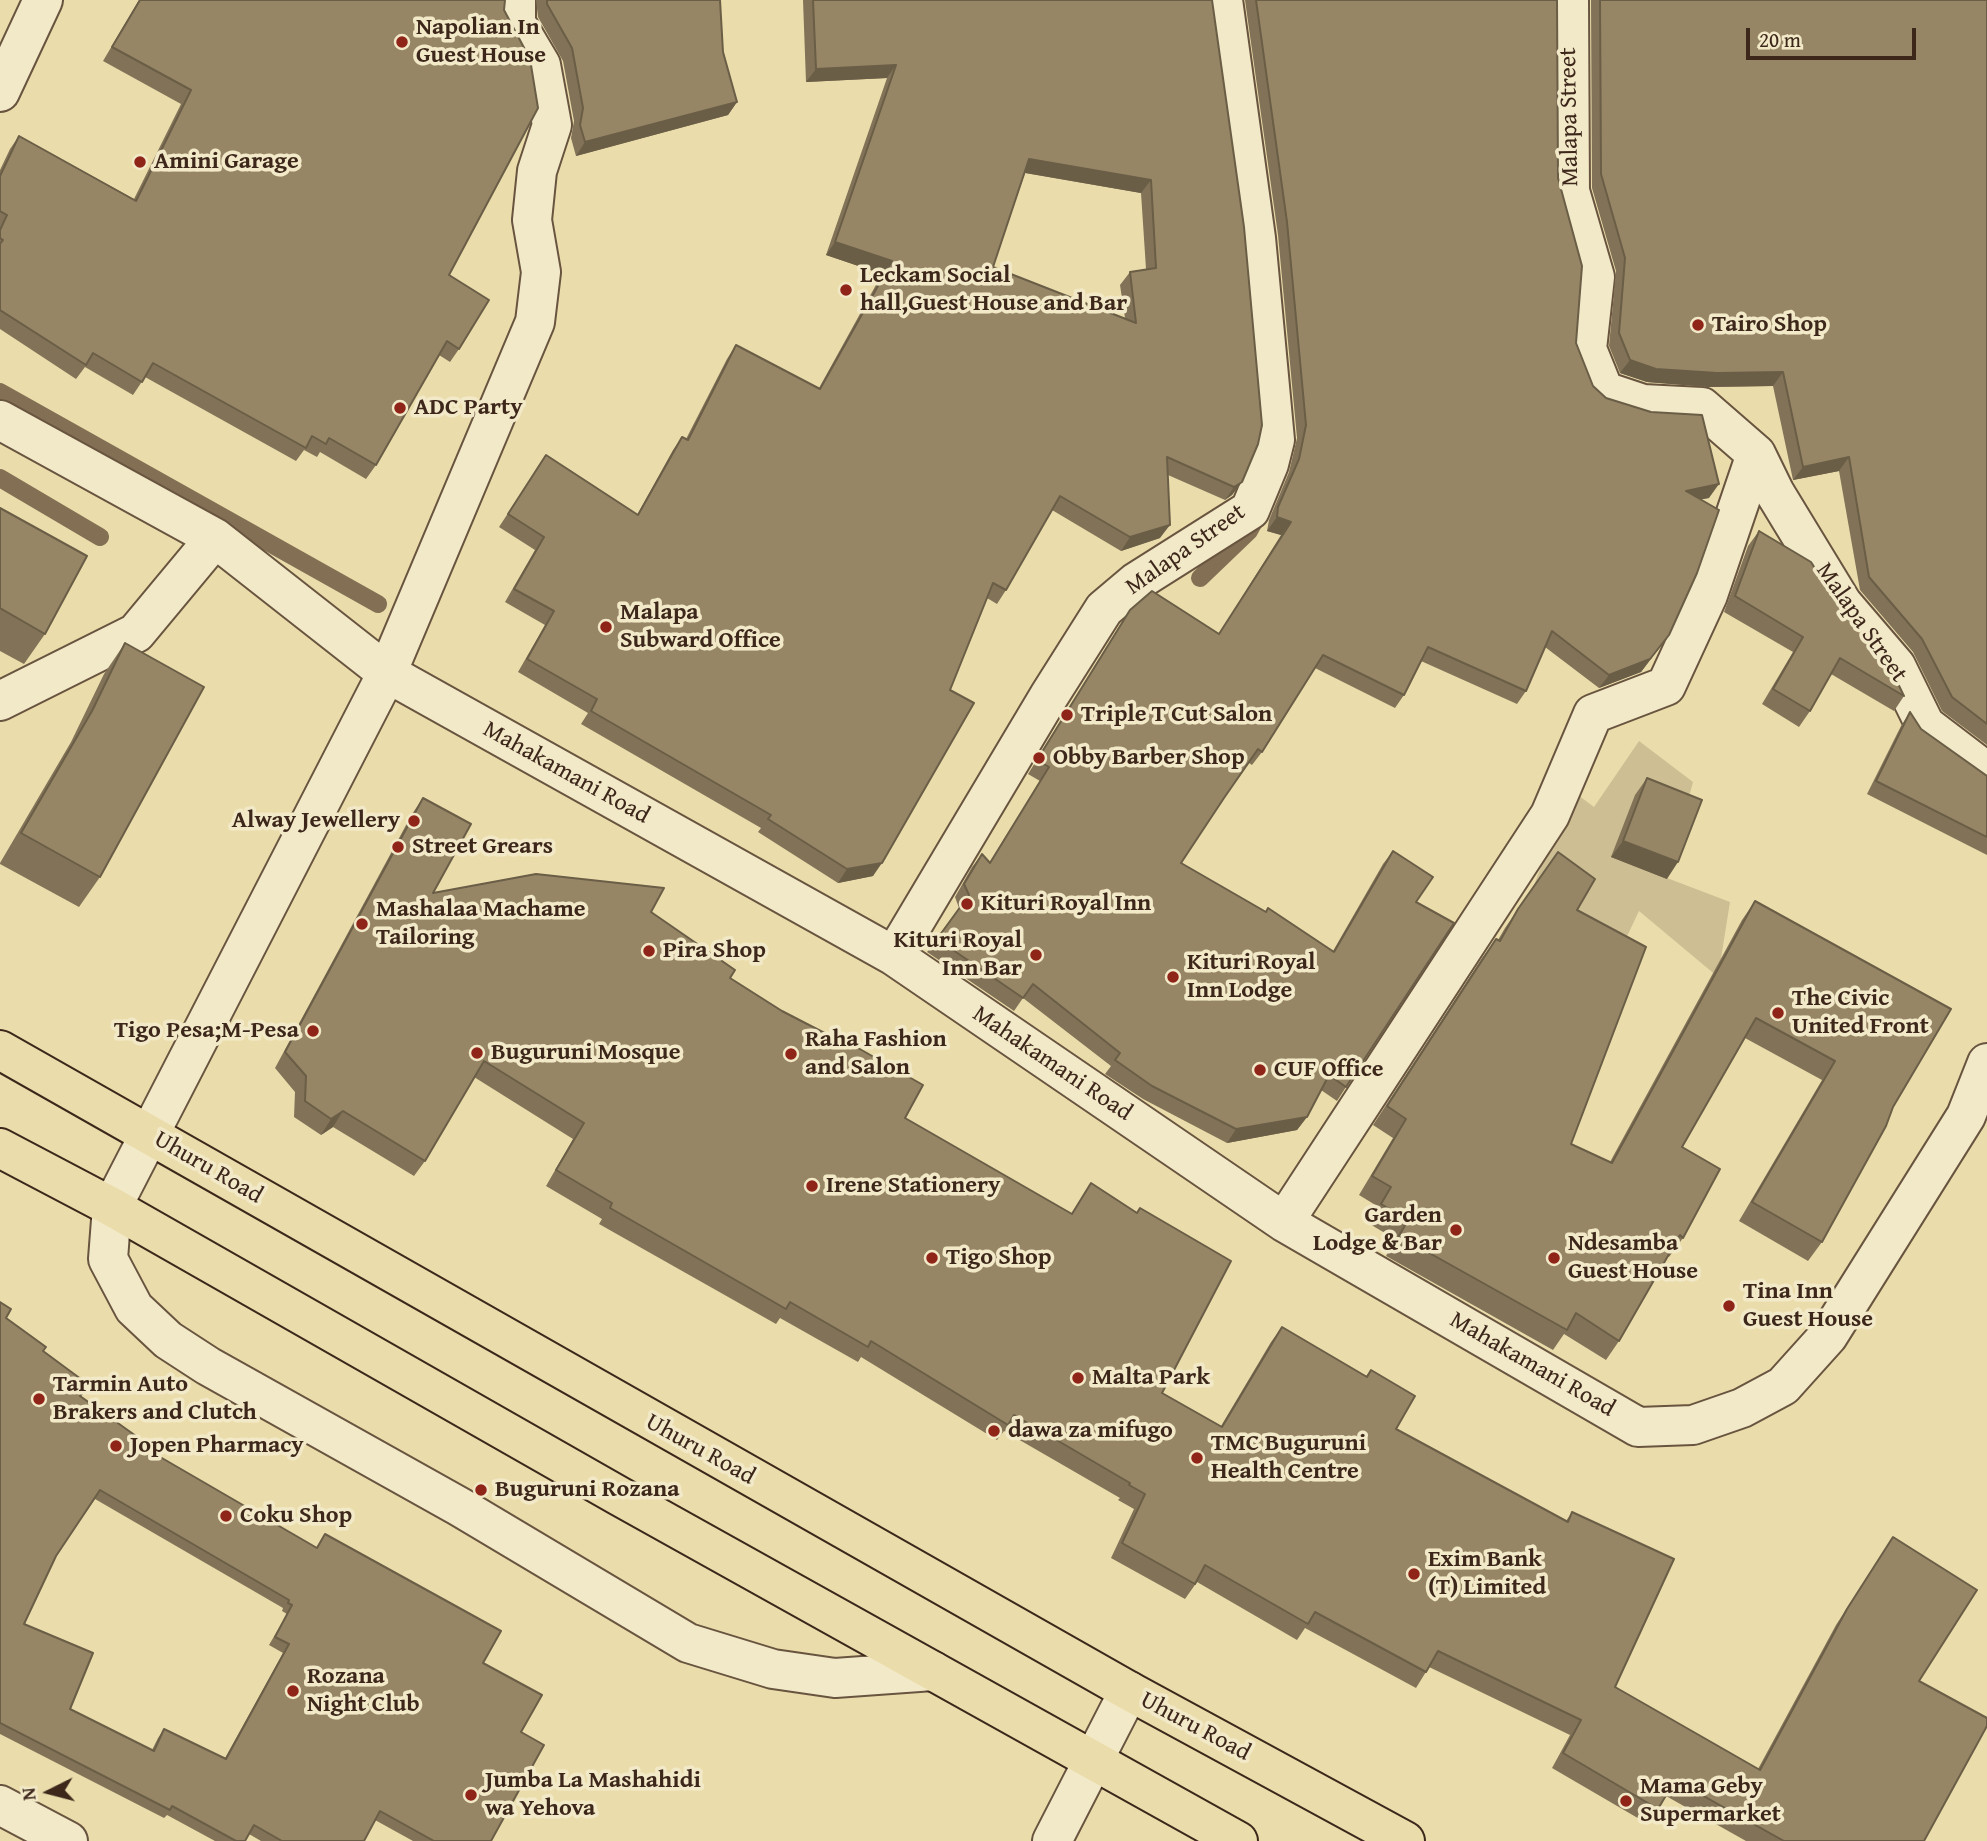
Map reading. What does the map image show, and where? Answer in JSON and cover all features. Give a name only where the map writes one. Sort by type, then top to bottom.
[{"type":"main road","name":"Uhuru Road","points":[[0,1050],[1129,1691],[1405,1841]]},
{"type":"main road","points":[[0,1148],[112,1207],[1238,1841]]},
{"type":"street","points":[[0,92],[43,0]]},
{"type":"street","points":[[516,0],[516,23],[541,65],[552,125],[537,171],[532,220],[541,272],[535,322],[387,673],[112,1207],[108,1259],[134,1308],[168,1340],[208,1366],[460,1507],[688,1643],[772,1669],[835,1678],[933,1671]]},
{"type":"street","name":"Malapa Street","points":[[894,956],[1055,685],[1104,609],[1136,582],[1250,510],[1269,464],[1275,440],[1256,237],[1223,0]]},
{"type":"street","name":"Malapa Street","points":[[1569,0],[1570,191],[1595,277],[1587,349],[1604,391],[1643,404],[1702,407],[1756,454],[1775,494],[1842,603],[1896,666],[1925,725],[1987,772]]},
{"type":"street","name":"Mahakamani Road","points":[[0,420],[215,538],[387,673],[894,956],[1284,1222],[1638,1427],[1693,1425],[1742,1408],[1783,1386],[1819,1346],[1977,1122]]},
{"type":"street","points":[[1284,1222],[1550,815],[1594,714],[1666,686],[1708,595],[1756,454]]},
{"type":"street","points":[[0,701],[136,633],[215,538]]},
{"type":"street","points":[[1977,1122],[1987,1063]]},
{"type":"street","points":[[1052,1841],[1095,1762],[1129,1691]]},
{"type":"street","points":[[0,1805],[68,1841]]},
{"type":"shaded area","points":[[1639,741],[1693,782],[1667,878],[1730,902],[1718,977],[1639,911],[1613,966],[1533,888],[1570,789],[1594,807]]},
{"type":"building","points":[[140,0],[505,0],[504,10],[530,59],[538,108],[449,275],[489,300],[459,349],[447,341],[376,465],[329,438],[326,444],[312,436],[306,448],[153,363],[142,382],[93,353],[86,365],[0,310],[0,244],[3,240],[0,238],[0,230],[7,215],[0,211],[0,176],[19,136],[136,201],[191,90],[112,47]]},
{"type":"building","points":[[547,0],[720,0],[723,52],[737,102],[585,142],[580,125],[583,108],[572,48]]},
{"type":"building","points":[[813,0],[1212,0],[1244,227],[1262,425],[1258,444],[1242,482],[1234,487],[1167,457],[1170,525],[1130,537],[1060,496],[1006,590],[993,583],[950,690],[974,703],[882,863],[847,869],[768,819],[771,815],[591,711],[597,699],[527,659],[554,611],[514,589],[544,537],[508,514],[546,455],[638,515],[682,437],[688,440],[736,345],[820,389],[892,261],[835,242],[896,65],[816,69]],"holes":[[[1029,159],[1151,180],[1156,268],[1130,272],[1136,323],[993,267]]]},
{"type":"building","points":[[1256,0],[1557,0],[1558,178],[1582,266],[1576,343],[1593,386],[1606,398],[1651,412],[1702,415],[1719,484],[1686,491],[1719,510],[1697,573],[1669,635],[1650,659],[1609,675],[1552,631],[1526,691],[1428,647],[1404,695],[1323,655],[1262,752],[1258,749],[1181,863],[1266,912],[1268,908],[1334,952],[1393,851],[1433,877],[1416,902],[1454,923],[1346,1087],[1329,1075],[1307,1117],[1236,1129],[1152,1086],[1115,1060],[1120,1053],[1033,984],[1023,998],[937,939],[969,895],[964,884],[982,854],[990,863],[1049,767],[1037,760],[1130,610],[1152,591],[1219,634],[1291,522],[1277,517],[1278,507],[1299,459],[1306,425],[1287,222]]},
{"type":"building","points":[[1600,0],[1987,0],[1987,724],[1952,697],[1922,639],[1869,577],[1849,457],[1803,467],[1783,372],[1717,373],[1656,369],[1630,360],[1619,333],[1625,258],[1601,174]]},
{"type":"building","points":[[0,508],[87,556],[45,634],[0,608]]},
{"type":"building","points":[[1759,531],[1811,562],[1836,602],[1888,663],[1904,696],[1840,658],[1810,711],[1773,689],[1803,637],[1735,596]]},
{"type":"building","points":[[125,643],[204,687],[100,877],[21,833],[92,711]]},
{"type":"building","points":[[1910,712],[1921,729],[1987,776],[1987,837],[1876,781]]},
{"type":"building","points":[[1647,778],[1702,800],[1678,862],[1623,841]]},
{"type":"building","points":[[423,798],[471,824],[433,893],[536,874],[664,888],[651,912],[735,970],[730,978],[782,1011],[842,1042],[844,1040],[923,1085],[905,1118],[1072,1214],[1091,1183],[1137,1213],[1140,1208],[1231,1261],[1162,1393],[1222,1427],[1282,1327],[1367,1377],[1371,1370],[1415,1396],[1396,1429],[1568,1522],[1572,1512],[1674,1559],[1615,1687],[1760,1770],[1847,1609],[1893,1537],[1977,1590],[1919,1681],[1987,1718],[1987,1726],[1924,1841],[1784,1841],[1675,1780],[1658,1809],[1563,1753],[1581,1720],[1438,1651],[1426,1672],[1315,1612],[1308,1624],[1205,1565],[1195,1584],[1122,1543],[1145,1494],[1129,1485],[1130,1483],[1014,1415],[1008,1425],[871,1341],[868,1347],[790,1302],[786,1309],[610,1208],[612,1203],[556,1170],[584,1123],[484,1061],[425,1161],[343,1111],[331,1119],[305,1101],[306,1076],[285,1052]]},
{"type":"building","points":[[1558,852],[1595,879],[1577,910],[1646,947],[1571,1144],[1612,1163],[1755,901],[1951,1009],[1893,1107],[1886,1126],[1822,1242],[1752,1202],[1835,1061],[1756,1018],[1682,1147],[1720,1169],[1683,1238],[1680,1235],[1619,1341],[1576,1313],[1567,1330],[1399,1236],[1408,1220],[1381,1204],[1391,1187],[1372,1176],[1406,1119],[1387,1106],[1496,939],[1500,941],[1518,909]]},
{"type":"building","points":[[0,1302],[11,1309],[6,1318],[46,1347],[43,1351],[89,1385],[80,1396],[157,1451],[155,1454],[317,1548],[325,1534],[501,1631],[483,1663],[542,1695],[521,1732],[544,1745],[491,1841],[434,1841],[380,1811],[364,1841],[282,1841],[254,1825],[245,1841],[236,1841],[172,1806],[170,1810],[0,1723]],"holes":[[[100,1490],[289,1600],[288,1603],[292,1605],[275,1637],[289,1644],[226,1759],[164,1729],[154,1751],[70,1709],[93,1653],[24,1624],[56,1556]]]},
{"type":"waterway","points":[[0,392],[378,604]]},
{"type":"waterway","points":[[0,478],[100,537]]},
{"type":"waterway","points":[[1200,578],[1249,531],[1255,520]]},
{"type":"place","name":"Napolian In Guest House","points":[[402,42]]},
{"type":"place","name":"Amini Garage","points":[[140,162]]},
{"type":"place","name":"Leckam Social hall,Guest House and Bar","points":[[846,290]]},
{"type":"place","name":"Tairo Shop","points":[[1698,325]]},
{"type":"place","name":"ADC Party","points":[[400,408]]},
{"type":"place","name":"Malapa Subward Office","points":[[606,627]]},
{"type":"place","name":"Triple T Cut Salon","points":[[1067,715]]},
{"type":"place","name":"Obby Barber Shop","points":[[1039,758]]},
{"type":"place","name":"Alway Jewellery","points":[[414,821]]},
{"type":"place","name":"Street Grears","points":[[398,847]]},
{"type":"place","name":"Kituri Royal Inn","points":[[967,904]]},
{"type":"place","name":"Mashalaa Machame Tailoring","points":[[362,924]]},
{"type":"place","name":"Pira Shop","points":[[649,951]]},
{"type":"place","name":"Kituri Royal Inn Bar","points":[[1036,955]]},
{"type":"place","name":"Kituri Royal Inn Lodge","points":[[1173,977]]},
{"type":"place","name":"The Civic United Front","points":[[1778,1013]]},
{"type":"place","name":"Tigo Pesa;M-Pesa","points":[[313,1031]]},
{"type":"place","name":"Buguruni Mosque","points":[[477,1053]]},
{"type":"place","name":"Raha Fashion and Salon","points":[[791,1054]]},
{"type":"place","name":"CUF Office","points":[[1260,1070]]},
{"type":"place","name":"Irene Stationery","points":[[812,1186]]},
{"type":"place","name":"Garden Lodge & Bar","points":[[1456,1230]]},
{"type":"place","name":"Tigo Shop","points":[[932,1258]]},
{"type":"place","name":"Ndesamba Guest House","points":[[1554,1258]]},
{"type":"place","name":"Tina Inn Guest House","points":[[1729,1306]]},
{"type":"place","name":"Malta Park","points":[[1078,1378]]},
{"type":"place","name":"Tarmin Auto Brakers and Clutch","points":[[39,1399]]},
{"type":"place","name":"dawa za mifugo","points":[[994,1431]]},
{"type":"place","name":"Jopen Pharmacy","points":[[116,1446]]},
{"type":"place","name":"TMC Buguruni Health Centre","points":[[1197,1458]]},
{"type":"place","name":"Buguruni Rozana","points":[[481,1490]]},
{"type":"place","name":"Coku Shop","points":[[226,1516]]},
{"type":"place","name":"Exim Bank (T) Limited","points":[[1414,1574]]},
{"type":"place","name":"Rozana Night Club","points":[[293,1691]]},
{"type":"place","name":"Jumba La Mashahidi wa Yehova","points":[[471,1795]]},
{"type":"place","name":"Mama Geby Supermarket","points":[[1626,1801]]}]
